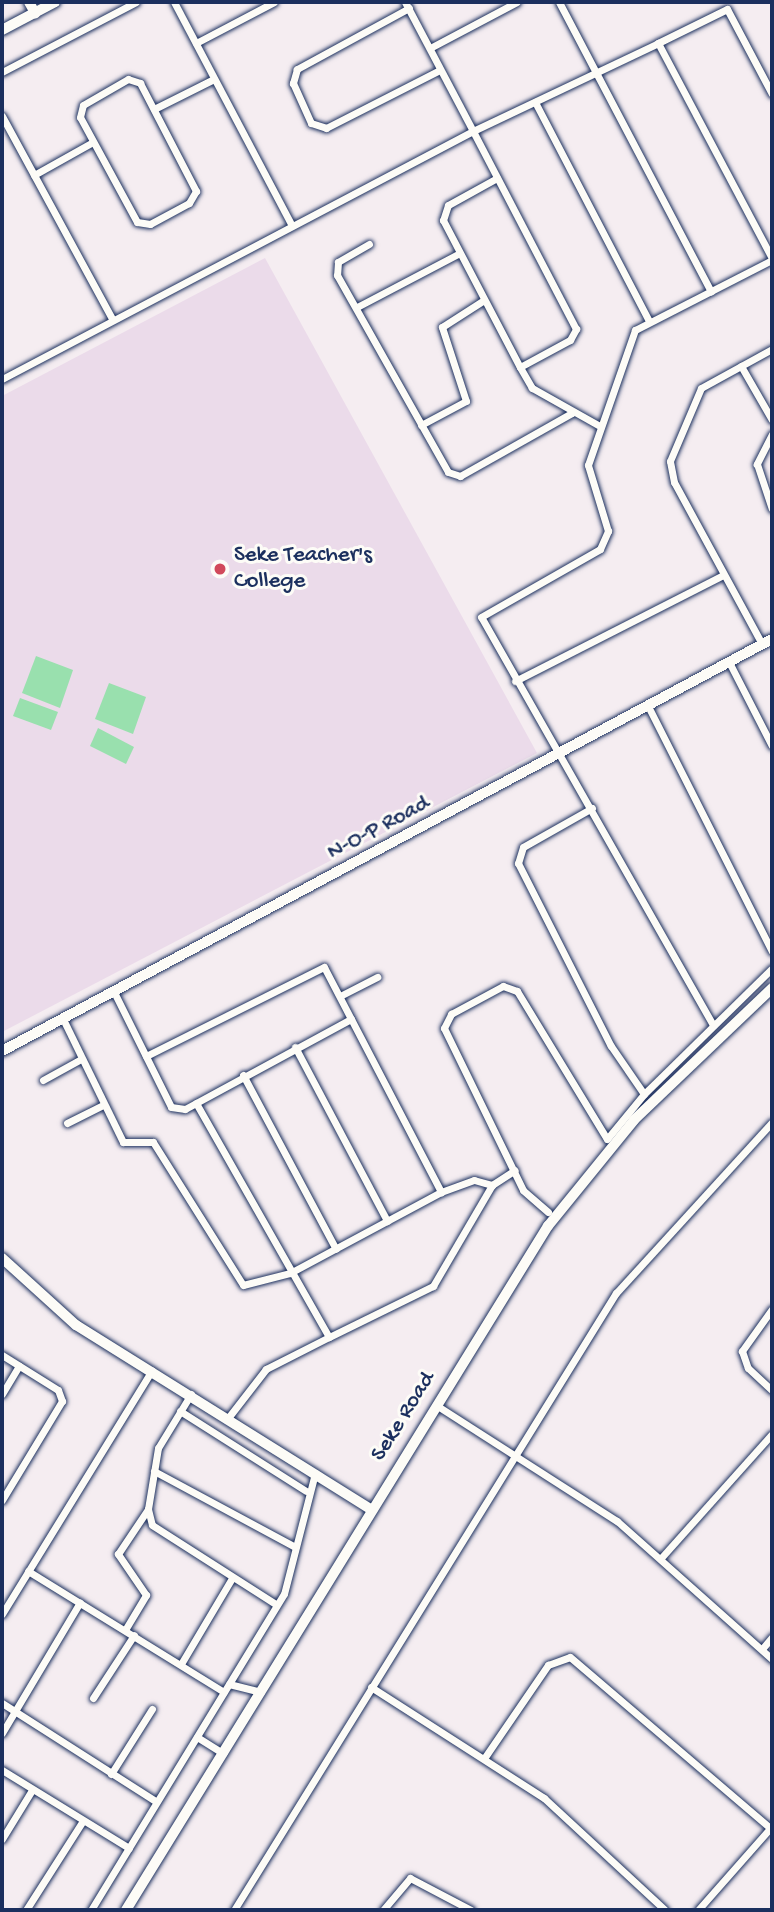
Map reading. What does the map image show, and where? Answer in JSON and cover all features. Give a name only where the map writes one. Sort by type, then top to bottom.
[{"type":"main road","name":"Seke Road","points":[[126,1910],[548,1226],[594,1167],[697,1055],[772,988]]},
{"type":"street","points":[[30,2],[35,12]]},
{"type":"street","points":[[2,30],[55,2]]},
{"type":"street","points":[[2,72],[136,2]]},
{"type":"street","points":[[174,2],[291,224]]},
{"type":"street","points":[[196,43],[274,2]]},
{"type":"street","points":[[430,48],[517,2]]},
{"type":"street","points":[[559,2],[711,290]]},
{"type":"street","points":[[440,70],[326,128],[311,123],[293,83],[297,69],[407,5],[576,329],[570,340],[520,368]]},
{"type":"street","points":[[2,379],[291,224],[473,131],[727,9],[772,94]]},
{"type":"street","points":[[658,43],[772,259],[649,321],[628,341],[598,425],[588,473],[608,531],[600,549],[481,617],[557,754],[592,807],[713,1025]]},
{"type":"street","points":[[128,79],[139,83],[195,188],[190,203],[150,224],[137,222],[91,143],[80,109],[128,79]]},
{"type":"street","points":[[154,109],[214,79]]},
{"type":"street","points":[[535,102],[649,321]]},
{"type":"street","points":[[2,116],[112,319]]},
{"type":"street","points":[[34,175],[91,143]]},
{"type":"street","points":[[497,178],[445,209],[458,254],[532,388],[572,413],[598,425]]},
{"type":"street","points":[[369,244],[336,264],[444,467],[460,476],[572,413]]},
{"type":"street","points":[[357,307],[458,254]]},
{"type":"street","points":[[421,425],[466,401],[442,327],[484,300]]},
{"type":"street","points":[[767,641],[721,576],[674,482],[670,461],[696,394],[772,349]]},
{"type":"street","points":[[741,366],[772,420]]},
{"type":"street","points":[[772,434],[757,464],[772,509]]},
{"type":"street","points":[[515,681],[721,576]]},
{"type":"street","name":"N-O-P Road","points":[[2,1051],[767,641]]},
{"type":"street","points":[[729,662],[772,746]]},
{"type":"street","points":[[648,706],[772,951]]},
{"type":"street","points":[[592,807],[523,847],[518,863],[611,1046],[644,1094]]},
{"type":"street","points":[[146,1056],[324,967],[441,1192]]},
{"type":"street","points":[[548,1212],[523,1190],[444,1028],[451,1014],[503,986],[517,991],[607,1139],[644,1094],[772,968]]},
{"type":"street","points":[[340,996],[376,977]]},
{"type":"street","points":[[114,992],[171,1107],[196,1103],[243,1075],[352,1019]]},
{"type":"street","points":[[63,1019],[123,1142],[153,1142],[239,1283],[249,1286],[290,1273],[441,1192],[474,1180],[492,1185]]},
{"type":"street","points":[[295,1047],[387,1221]]},
{"type":"street","points":[[43,1080],[81,1059]]},
{"type":"street","points":[[243,1075],[335,1249]]},
{"type":"street","points":[[196,1103],[329,1338]]},
{"type":"street","points":[[67,1123],[103,1105]]},
{"type":"street","points":[[234,1910],[514,1454],[617,1293],[772,1122]]},
{"type":"street","points":[[228,1418],[266,1369],[433,1286],[492,1185],[515,1170]]},
{"type":"street","points":[[2,1258],[58,1312],[372,1509]]},
{"type":"street","points":[[772,1309],[742,1351],[748,1368],[772,1390]]},
{"type":"street","points":[[2,1355],[58,1390],[62,1401],[2,1500]]},
{"type":"street","points":[[2,1394],[19,1366]]},
{"type":"street","points":[[2,1614],[152,1370]]},
{"type":"street","points":[[125,1630],[146,1595],[118,1554],[148,1509],[158,1448],[191,1394]]},
{"type":"street","points":[[436,1405],[514,1454],[661,1558],[772,1659]]},
{"type":"street","points":[[180,1411],[306,1491]]},
{"type":"street","points":[[661,1558],[772,1434]]},
{"type":"street","points":[[154,1471],[293,1546]]},
{"type":"street","points":[[91,1910],[155,1801],[277,1605],[306,1491],[315,1473]]},
{"type":"street","points":[[148,1509],[156,1532],[277,1605]]},
{"type":"street","points":[[28,1571],[224,1692]]},
{"type":"street","points":[[181,1664],[232,1578]]},
{"type":"street","points":[[2,1733],[80,1602]]},
{"type":"street","points":[[93,1698],[134,1635]]},
{"type":"street","points":[[761,1649],[772,1637]]},
{"type":"street","points":[[485,1757],[548,1665],[570,1657],[771,1827],[698,1910]]},
{"type":"street","points":[[229,1684],[261,1692]]},
{"type":"street","points":[[371,1687],[485,1757],[551,1804],[665,1910]]},
{"type":"street","points":[[2,1703],[155,1801]]},
{"type":"street","points":[[111,1774],[152,1709]]},
{"type":"street","points":[[197,1737],[223,1753]]},
{"type":"street","points":[[2,1770],[129,1849]]},
{"type":"street","points":[[2,1839],[32,1790]]},
{"type":"street","points":[[26,1910],[82,1822]]},
{"type":"street","points":[[383,1910],[410,1878],[471,1910]]},
{"type":"shaded area","name":"Seke Teacher's College","points":[[265,258],[537,753],[2,1032],[2,396]]},
{"type":"green space","points":[[36,656],[73,670],[60,708],[22,693]]},
{"type":"green space","points":[[109,683],[146,697],[133,734],[95,719]]},
{"type":"green space","points":[[20,698],[58,712],[51,730],[13,716]]},
{"type":"green space","points":[[98,728],[134,747],[126,764],[90,746]]},
{"type":"place","name":"Seke Teacher's College","points":[[220,569]]}]
